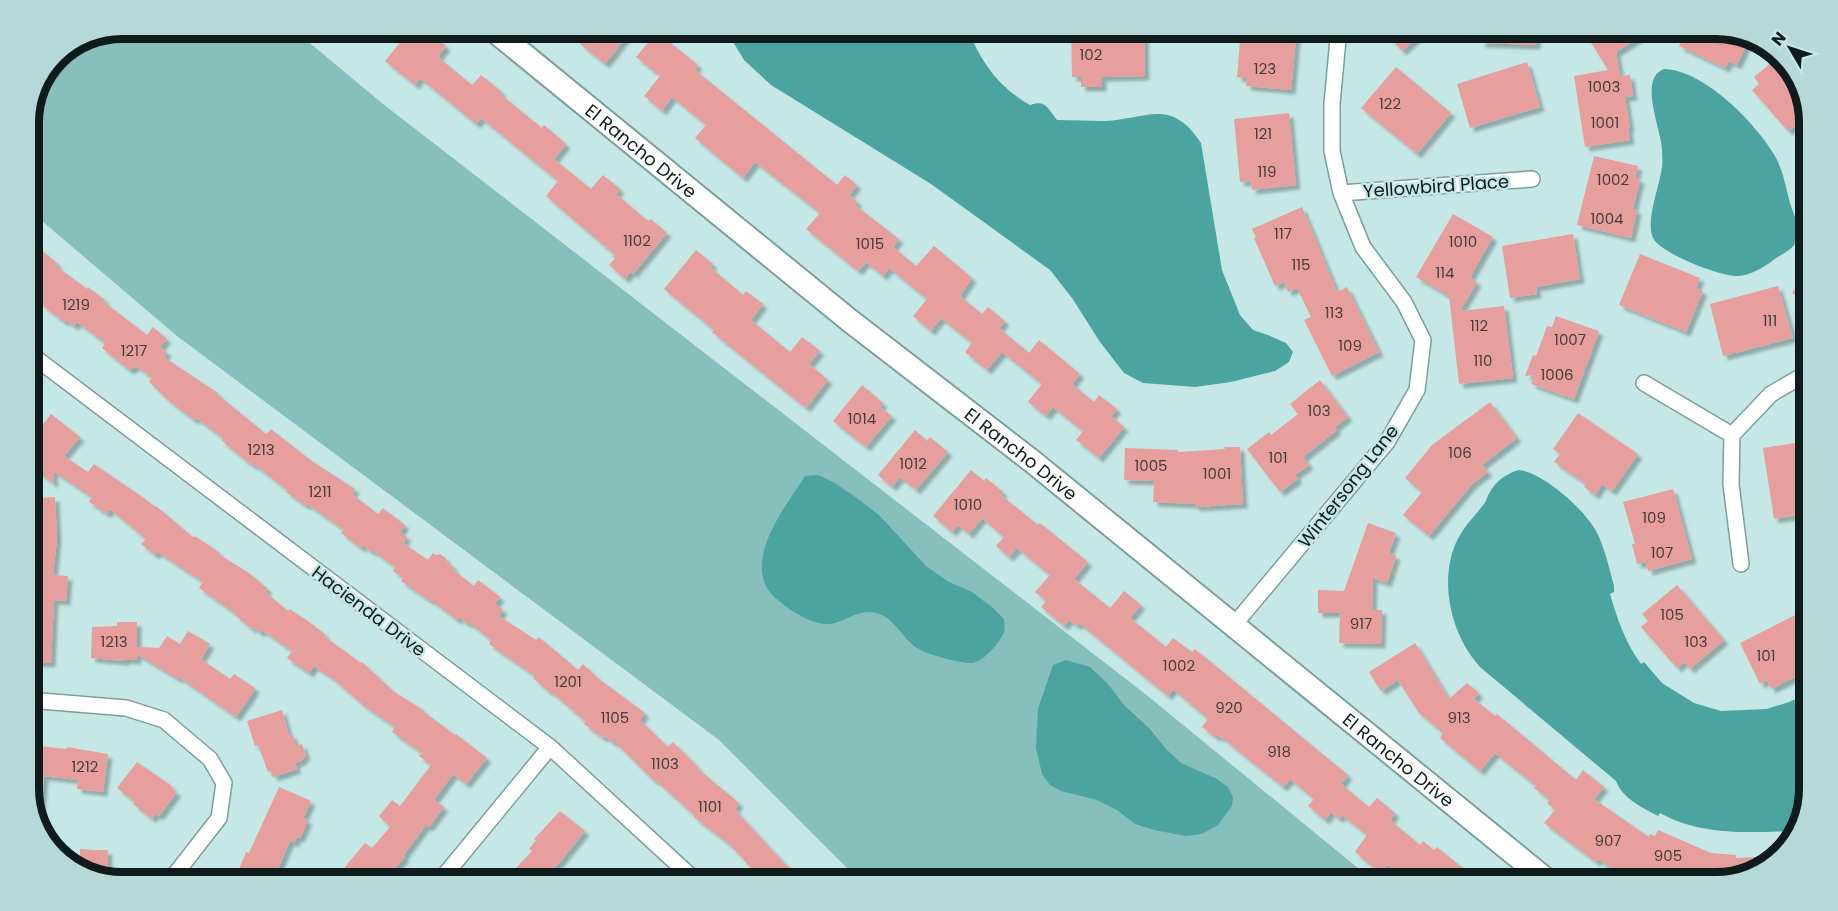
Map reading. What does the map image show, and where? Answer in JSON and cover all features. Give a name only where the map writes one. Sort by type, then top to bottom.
[{"type":"street","name":"El Rancho Drive","points":[[504,39],[849,320],[1033,462],[1537,872]]},
{"type":"street","name":"Wintersong Lane","points":[[1234,625],[1387,442],[1417,390],[1423,340],[1404,302],[1363,247],[1341,193],[1332,151],[1332,104],[1338,39]]},
{"type":"street","name":"Yellowbird Place","points":[[1341,193],[1532,179]]},
{"type":"street","name":"Hacienda Drive","points":[[39,365],[550,747],[686,872]]},
{"type":"street","points":[[1741,564],[1731,484],[1732,435],[1771,394],[1799,378]]},
{"type":"street","points":[[1644,383],[1732,435]]},
{"type":"street","points":[[39,701],[126,708],[164,720],[210,759],[224,783],[219,818],[177,872]]},
{"type":"street","points":[[447,872],[550,747]]},
{"type":"shaded area","points":[[122,39],[305,39],[383,104],[1144,693],[1363,872],[851,872],[719,740],[177,336],[39,219],[39,117],[48,85],[67,60],[81,50],[106,41]]},
{"type":"shaded area","points":[[731,39],[972,39],[985,63],[1000,82],[1030,105],[1040,103],[1046,106],[1057,120],[1105,121],[1158,114],[1169,115],[1179,120],[1201,143],[1222,270],[1240,315],[1253,330],[1286,343],[1293,352],[1289,362],[1275,371],[1231,382],[1195,387],[1143,383],[1124,373],[1050,270],[931,184],[771,85],[744,60]]},
{"type":"shaded area","points":[[1664,69],[1696,78],[1727,100],[1755,129],[1778,161],[1799,235],[1796,243],[1790,249],[1755,271],[1738,276],[1719,273],[1678,257],[1653,238],[1651,222],[1661,175],[1662,149],[1652,93],[1656,74]]},
{"type":"shaded area","points":[[1519,470],[1551,484],[1581,511],[1595,529],[1610,571],[1614,592],[1610,594],[1622,630],[1641,664],[1644,662],[1662,683],[1694,703],[1721,711],[1767,709],[1799,698],[1798,800],[1787,831],[1710,830],[1676,821],[1660,813],[1658,816],[1652,813],[1623,793],[1616,781],[1480,667],[1462,640],[1451,609],[1448,593],[1450,560],[1461,533],[1484,504],[1492,488],[1510,473]]},
{"type":"shaded area","points":[[818,475],[835,483],[880,516],[926,566],[949,582],[972,592],[1004,619],[1004,632],[991,651],[972,663],[944,658],[914,646],[892,622],[874,612],[860,613],[835,623],[818,623],[796,613],[772,594],[765,584],[762,570],[767,542],[781,513],[805,476]]},
{"type":"shaded area","points":[[1066,660],[1090,667],[1181,763],[1217,779],[1228,787],[1233,797],[1232,806],[1218,825],[1202,834],[1186,836],[1154,830],[1135,824],[1117,810],[1097,800],[1061,791],[1050,785],[1042,774],[1036,748],[1038,709],[1053,665]]},
{"type":"building","points":[[403,39],[437,39],[446,46],[438,57],[472,85],[481,75],[502,92],[500,94],[542,128],[544,125],[566,144],[554,159],[591,189],[603,175],[620,189],[616,194],[648,221],[651,219],[667,233],[633,274],[631,271],[625,279],[609,265],[615,255],[546,196],[558,181],[481,118],[476,124],[420,78],[415,85],[385,61]]},
{"type":"building","points":[[625,39],[605,64],[580,44],[583,40]]},
{"type":"building","points":[[651,39],[666,39],[698,65],[695,70],[837,185],[845,175],[857,185],[849,195],[858,202],[855,205],[899,239],[893,247],[916,266],[934,246],[972,278],[960,296],[982,314],[988,307],[1005,321],[999,328],[1029,353],[1039,340],[1080,374],[1072,384],[1094,402],[1099,395],[1117,409],[1111,416],[1124,427],[1099,458],[1076,440],[1083,431],[1053,407],[1046,416],[1028,402],[1042,384],[1002,352],[987,370],[965,352],[972,343],[941,318],[931,331],[913,316],[927,299],[889,268],[883,276],[866,262],[858,271],[806,229],[820,213],[755,162],[743,178],[695,138],[706,125],[672,97],[662,111],[644,96],[660,76],[636,57]]},
{"type":"building","points":[[1071,39],[1144,39],[1145,76],[1102,77],[1102,87],[1081,87],[1081,77],[1072,77]]},
{"type":"building","points":[[1240,39],[1296,39],[1291,90],[1246,86],[1247,78],[1237,77]]},
{"type":"building","points":[[1391,39],[1415,39],[1402,51]]},
{"type":"building","points":[[1481,39],[1536,39],[1536,45],[1481,43]]},
{"type":"building","points":[[1589,39],[1637,39],[1616,52],[1620,76],[1630,75],[1633,96],[1625,97],[1630,140],[1585,147],[1574,76],[1608,70]]},
{"type":"building","points":[[1682,39],[1716,39],[1746,45],[1737,65],[1729,61],[1725,68],[1679,46]]},
{"type":"building","points":[[1527,62],[1540,107],[1470,128],[1457,84]]},
{"type":"building","points":[[1396,67],[1451,113],[1417,154],[1361,108]]},
{"type":"building","points":[[1760,72],[1760,78],[1786,78],[1795,96],[1799,133],[1794,126],[1788,131],[1752,90],[1759,84],[1754,77]]},
{"type":"building","points":[[1289,113],[1296,185],[1252,190],[1251,181],[1240,182],[1234,119]]},
{"type":"building","points":[[1594,156],[1638,166],[1635,178],[1640,179],[1633,209],[1637,210],[1631,238],[1577,225]]},
{"type":"building","points":[[1302,207],[1337,292],[1347,287],[1379,352],[1332,376],[1304,320],[1311,317],[1297,288],[1288,292],[1284,282],[1275,286],[1252,229]]},
{"type":"building","points":[[1453,214],[1493,237],[1470,277],[1477,282],[1460,311],[1504,306],[1513,378],[1459,384],[1449,296],[1416,277]]},
{"type":"building","points":[[1573,234],[1580,279],[1536,287],[1537,294],[1510,298],[1502,246]]},
{"type":"building","points":[[39,248],[58,264],[56,266],[87,289],[88,287],[147,335],[153,327],[167,339],[160,347],[167,352],[164,357],[218,393],[266,434],[271,429],[309,459],[355,489],[352,494],[378,514],[383,508],[405,525],[400,532],[407,537],[403,543],[428,560],[433,553],[440,554],[454,567],[452,569],[474,586],[478,580],[500,597],[495,604],[503,610],[499,616],[536,640],[539,637],[578,670],[583,664],[599,679],[645,713],[640,720],[668,747],[673,742],[697,768],[739,803],[735,809],[793,872],[755,872],[730,845],[694,817],[615,742],[604,736],[603,738],[584,724],[585,721],[533,678],[535,676],[489,644],[491,640],[468,622],[467,624],[459,617],[457,620],[401,581],[403,578],[393,571],[395,567],[372,550],[371,552],[363,545],[361,548],[341,533],[344,530],[286,492],[287,490],[221,440],[223,438],[168,400],[149,382],[152,378],[136,366],[129,370],[102,348],[105,343],[77,322],[74,326],[65,320],[64,322],[43,306],[44,304],[39,300]]},
{"type":"building","points":[[696,250],[713,264],[710,267],[743,295],[746,291],[763,304],[751,320],[790,352],[802,337],[820,351],[809,364],[828,380],[806,408],[712,332],[714,330],[664,289]]},
{"type":"building","points":[[1640,254],[1700,278],[1696,288],[1703,291],[1686,332],[1619,305]]},
{"type":"building","points":[[1799,281],[1799,297],[1792,293]]},
{"type":"building","points":[[1778,286],[1793,338],[1723,356],[1710,304]]},
{"type":"building","points":[[1556,316],[1599,331],[1574,399],[1531,384],[1535,375],[1525,376],[1533,355],[1536,356],[1547,326],[1552,327]]},
{"type":"building","points":[[1320,380],[1348,417],[1335,427],[1337,430],[1303,457],[1309,465],[1295,475],[1298,479],[1280,492],[1247,449],[1269,432],[1271,435],[1298,414],[1290,404]]},
{"type":"building","points":[[862,385],[883,403],[880,407],[892,416],[866,447],[833,421]]},
{"type":"building","points":[[1490,402],[1517,438],[1482,465],[1488,472],[1472,484],[1429,536],[1403,515],[1422,492],[1405,478],[1432,445]]},
{"type":"building","points":[[1578,413],[1638,454],[1612,491],[1602,484],[1595,495],[1584,487],[1586,484],[1554,462],[1560,454],[1553,449]]},
{"type":"building","points":[[51,414],[80,437],[64,456],[88,472],[94,464],[156,506],[194,538],[195,536],[249,573],[268,589],[265,592],[288,611],[290,609],[315,626],[325,634],[324,636],[362,662],[393,691],[425,711],[487,758],[466,784],[453,774],[434,800],[444,807],[429,827],[426,825],[403,856],[405,857],[392,872],[342,872],[365,843],[372,848],[390,827],[379,816],[392,800],[400,806],[431,765],[419,756],[422,753],[392,732],[395,727],[363,705],[332,678],[314,666],[309,673],[287,658],[292,651],[262,630],[260,633],[253,627],[252,629],[236,614],[199,588],[203,582],[158,552],[155,555],[141,544],[146,539],[110,509],[107,514],[89,502],[92,497],[53,471],[54,484],[39,473],[39,430]]},
{"type":"building","points":[[915,430],[927,441],[930,437],[948,452],[916,490],[900,477],[892,487],[878,475]]},
{"type":"building","points":[[1799,442],[1799,515],[1774,519],[1763,448]]},
{"type":"building","points":[[1224,447],[1240,447],[1243,504],[1195,507],[1195,504],[1153,502],[1154,481],[1124,480],[1125,448],[1178,450],[1178,452],[1225,449]]},
{"type":"building","points":[[971,470],[984,481],[986,478],[1003,492],[1001,495],[1088,562],[1074,579],[1110,608],[1124,591],[1141,605],[1130,618],[1166,647],[1173,638],[1192,652],[1195,649],[1348,775],[1341,784],[1369,807],[1377,798],[1395,813],[1390,820],[1420,845],[1423,841],[1434,850],[1437,847],[1468,872],[1397,872],[1388,865],[1379,872],[1355,852],[1367,835],[1342,815],[1339,819],[1331,812],[1325,820],[1308,806],[1314,799],[1290,779],[1283,787],[1221,737],[1217,735],[1215,737],[1202,727],[1208,719],[1173,689],[1168,696],[1079,623],[1077,626],[1069,620],[1064,626],[1041,607],[1046,601],[1035,592],[1050,575],[1017,548],[1009,557],[996,546],[1004,537],[982,518],[969,534],[958,525],[952,532],[933,516]]},
{"type":"building","points":[[1673,489],[1692,559],[1648,571],[1646,562],[1637,564],[1632,544],[1635,544],[1623,502]]},
{"type":"building","points":[[55,497],[57,539],[53,575],[68,576],[66,601],[54,600],[51,663],[39,662],[39,498]]},
{"type":"building","points":[[1368,523],[1396,533],[1389,553],[1396,556],[1387,583],[1373,578],[1372,610],[1382,610],[1381,644],[1339,643],[1340,613],[1318,613],[1318,590],[1344,591]]},
{"type":"building","points":[[1677,585],[1724,640],[1690,669],[1684,662],[1677,668],[1641,627],[1648,621],[1642,614]]},
{"type":"building","points":[[1799,613],[1799,675],[1771,689],[1767,680],[1760,684],[1740,643]]},
{"type":"building","points":[[117,622],[137,622],[137,647],[159,648],[167,636],[180,644],[188,631],[210,644],[201,659],[230,679],[234,674],[255,688],[252,694],[236,717],[179,677],[178,679],[137,654],[137,660],[91,658],[92,627],[117,626]]},
{"type":"building","points":[[1415,643],[1449,699],[1467,683],[1479,693],[1474,699],[1495,716],[1497,714],[1576,780],[1583,770],[1604,787],[1594,799],[1649,837],[1650,834],[1655,836],[1658,830],[1711,853],[1736,855],[1736,858],[1764,857],[1748,866],[1727,871],[1617,872],[1598,859],[1596,862],[1544,823],[1555,810],[1547,803],[1550,800],[1534,788],[1536,786],[1495,753],[1480,771],[1440,738],[1443,733],[1418,712],[1398,680],[1381,691],[1369,672]]},
{"type":"building","points":[[282,710],[289,735],[292,734],[296,746],[302,744],[306,755],[301,761],[295,763],[297,769],[273,777],[271,771],[268,772],[258,745],[255,746],[247,721]]},
{"type":"building","points":[[39,746],[67,749],[67,747],[108,754],[103,792],[77,789],[78,780],[44,776],[41,805]]},
{"type":"building","points":[[137,762],[177,792],[159,816],[155,814],[152,819],[117,788]]},
{"type":"building","points":[[279,787],[311,801],[303,818],[308,820],[300,838],[297,837],[294,843],[290,841],[276,872],[238,872],[246,852],[249,853]]},
{"type":"building","points":[[560,811],[585,831],[550,872],[512,872],[532,851],[529,849],[536,840],[534,839]]},
{"type":"building","points":[[80,849],[108,850],[107,870],[96,868],[80,860]]}]
